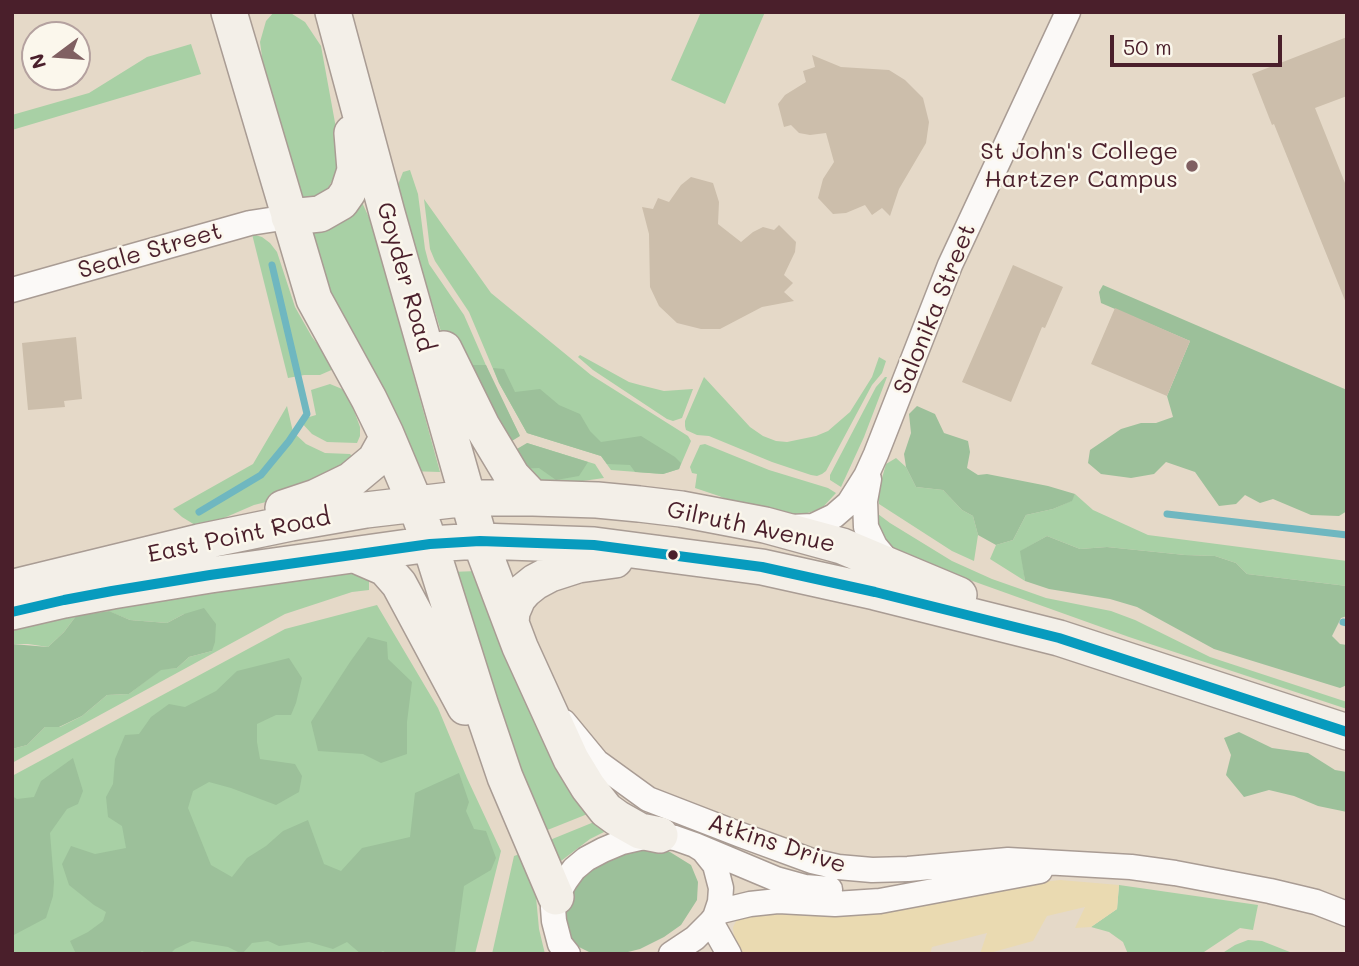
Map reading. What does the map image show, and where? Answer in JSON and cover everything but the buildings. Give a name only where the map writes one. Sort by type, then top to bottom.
[{"type":"street","points":[[229,12],[314,299],[369,399],[415,503],[505,777],[556,897]]},
{"type":"street","points":[[289,217],[320,214],[341,202],[348,192],[355,170],[355,152],[333,12]]},
{"type":"street","name":"Goyder Road","points":[[333,12],[480,541],[520,647],[580,775],[606,810],[640,831],[660,835]]},
{"type":"street","name":"Salonika Street","points":[[765,525],[813,526],[841,511],[855,494],[876,454],[950,265],[1068,12]]},
{"type":"street","points":[[387,214],[415,270],[441,342],[470,404],[512,476],[533,498]]},
{"type":"street","name":"Seale Street","points":[[12,290],[250,223],[289,217]]},
{"type":"street","points":[[199,542],[241,521],[316,498],[351,480],[375,460],[382,450],[386,434]]},
{"type":"street","name":"Salonika Street","points":[[876,454],[865,501],[866,527],[880,554],[895,568]]},
{"type":"street","name":"Gilruth Avenue","points":[[468,498],[597,500],[681,509],[765,525],[842,546],[1059,638]]},
{"type":"street","name":"East Point Road","points":[[12,587],[291,523],[415,503],[468,498]]},
{"type":"street","name":"Gilruth Avenue","points":[[430,544],[480,541],[594,544],[762,567],[1059,638],[1347,732]]},
{"type":"street","name":"East Point Road","points":[[12,612],[112,591],[430,544]]},
{"type":"street","points":[[355,555],[385,568],[399,584],[505,777]]},
{"type":"street","points":[[511,623],[514,606],[525,590],[550,574],[570,567],[605,560],[720,561]]},
{"type":"street","name":"Atkins Drive","points":[[543,695],[597,762],[648,799],[802,857],[838,867],[908,869],[1007,860],[1131,867],[1270,891],[1316,902],[1347,914]]},
{"type":"street","points":[[563,950],[553,908],[556,897],[570,874],[586,859],[603,850],[622,842],[660,835]]},
{"type":"street","name":"Atkins Drive","points":[[660,835],[695,845],[776,879],[805,887],[829,889],[870,890],[1002,867],[1057,861]]},
{"type":"street","points":[[671,954],[695,938],[714,917],[721,887],[715,865],[703,850],[695,845]]},
{"type":"street","name":"Atkins Drive","points":[[714,917],[743,906],[778,901],[835,904],[880,901],[1058,868],[1100,865]]},
{"type":"street","points":[[714,917],[729,954]]},
{"type":"green space","points":[[274,12],[289,12],[305,22],[321,46],[338,139],[339,169],[325,193],[298,205],[260,42],[266,21]]},
{"type":"green space","points":[[701,12],[765,12],[725,104],[671,80]]},
{"type":"green space","points":[[191,44],[201,74],[12,130],[12,115],[89,93],[147,57]]},
{"type":"green space","points":[[410,170],[418,194],[429,264],[464,315],[520,436],[444,341],[394,195],[403,172]]},
{"type":"green space","points":[[359,196],[372,224],[440,472],[408,471],[301,231]]},
{"type":"green space","points":[[424,199],[491,293],[591,375],[688,436],[691,441],[679,469],[663,474],[611,470],[601,456],[527,433],[499,383],[469,312],[435,261],[430,249]]},
{"type":"green space","points":[[252,234],[262,237],[277,252],[295,307],[312,337],[336,368],[320,375],[288,378]]},
{"type":"green space","points":[[1103,285],[1347,390],[1347,511],[1339,516],[1311,515],[1273,499],[1260,503],[1245,495],[1236,504],[1219,506],[1195,472],[1166,462],[1154,474],[1131,478],[1101,474],[1088,463],[1090,450],[1121,429],[1173,417],[1167,396],[1190,341],[1101,303],[1099,292]]},
{"type":"green space","points":[[580,355],[629,382],[664,391],[693,389],[682,418],[673,421],[667,419],[593,370],[578,357]]},
{"type":"green space","points":[[879,357],[886,361],[882,373],[872,385],[826,471],[817,476],[686,430],[685,421],[704,377],[750,427],[763,436],[787,442],[816,436],[828,431],[850,412],[872,377]]},
{"type":"green space","points":[[473,365],[486,365],[520,436],[499,449],[465,373]]},
{"type":"green space","points":[[493,368],[504,369],[515,392],[540,389],[559,405],[580,414],[590,431],[601,442],[641,436],[675,457],[681,463],[679,469],[663,474],[635,472],[630,465],[607,464],[601,456],[527,433]]},
{"type":"green space","points":[[885,377],[864,437],[841,487],[830,480],[830,475],[876,387]]},
{"type":"green space","points":[[330,384],[347,391],[360,427],[357,443],[327,442],[312,434],[299,420],[316,415],[311,390]]},
{"type":"green space","points":[[287,406],[293,432],[306,444],[325,453],[350,454],[353,457],[347,466],[298,494],[254,505],[210,524],[195,525],[173,509],[253,464]]},
{"type":"green space","points":[[917,406],[935,414],[944,433],[968,441],[970,452],[967,468],[978,475],[987,474],[1048,486],[1075,494],[1072,501],[1053,509],[1026,515],[1013,540],[996,545],[978,535],[973,516],[962,510],[943,490],[916,487],[906,467],[904,454],[911,433],[909,414]]},
{"type":"green space","points":[[527,443],[595,464],[604,478],[547,486],[529,483]]},
{"type":"green space","points":[[527,443],[588,462],[579,476],[556,480],[539,468],[515,469],[505,456]]},
{"type":"green space","points":[[705,444],[836,493],[824,506],[804,514],[789,515],[735,503],[695,488],[697,474],[692,473],[690,467],[700,445]]},
{"type":"green space","points":[[896,458],[906,467],[916,487],[943,490],[962,510],[973,516],[978,535],[974,561],[952,551],[879,504],[878,492],[886,464]]},
{"type":"green space","points":[[1075,494],[1093,510],[1148,535],[1347,561],[1347,586],[1247,574],[1236,563],[1215,556],[1107,547],[1080,549],[1047,536],[1021,551],[1025,581],[990,559],[996,545],[1013,540],[1026,515],[1053,509],[1071,501]]},
{"type":"green space","points":[[874,511],[952,561],[992,579],[1046,598],[1111,611],[1210,657],[1347,702],[1347,709],[1129,637],[900,555],[876,536]]},
{"type":"green space","points":[[1047,536],[1080,549],[1107,547],[1215,556],[1236,563],[1247,574],[1347,586],[1347,616],[1341,618],[1332,636],[1340,644],[1347,645],[1347,685],[1340,688],[1214,649],[1137,607],[1110,599],[1049,589],[1025,581],[1020,551]]},
{"type":"green space","points":[[353,561],[369,580],[369,590],[352,592],[285,614],[12,763],[12,749],[27,745],[45,727],[60,727],[82,716],[107,695],[129,694],[161,669],[177,668],[189,657],[212,651],[184,614],[167,623],[130,620],[108,611],[76,616],[48,647],[12,644],[12,626]]},
{"type":"green space","points":[[477,571],[590,813],[535,835],[451,572]]},
{"type":"green space","points":[[377,605],[438,708],[501,851],[475,954],[12,954],[12,776],[285,629]]},
{"type":"green space","points":[[204,608],[216,624],[212,651],[189,657],[177,668],[161,670],[129,694],[107,695],[82,716],[59,727],[45,727],[27,745],[12,749],[12,644],[48,647],[76,616],[109,611],[130,620],[167,623]]},
{"type":"green space","points":[[368,637],[387,642],[388,659],[412,682],[407,722],[407,754],[381,763],[363,754],[318,751],[311,722]]},
{"type":"green space","points":[[289,658],[302,678],[296,703],[291,715],[276,715],[257,724],[257,742],[260,759],[295,764],[302,776],[299,792],[276,805],[209,782],[193,791],[188,808],[211,865],[232,877],[247,858],[283,831],[308,820],[324,864],[341,871],[362,848],[410,837],[415,793],[459,773],[469,802],[466,811],[474,829],[486,831],[496,858],[491,870],[464,886],[455,952],[388,954],[383,951],[377,954],[361,954],[347,942],[333,949],[309,942],[279,946],[268,941],[252,943],[242,954],[228,947],[192,941],[170,954],[148,954],[142,951],[138,954],[76,954],[70,941],[103,921],[106,912],[69,885],[62,864],[71,846],[95,854],[126,848],[122,826],[108,817],[106,797],[113,784],[115,759],[125,735],[139,734],[151,717],[169,704],[185,707],[216,691],[237,671]]},
{"type":"green space","points":[[1239,732],[1272,748],[1308,753],[1335,770],[1347,772],[1347,812],[1269,790],[1244,797],[1226,775],[1231,755],[1224,738]]},
{"type":"green space","points":[[73,758],[83,791],[78,804],[67,809],[50,833],[54,882],[46,918],[12,936],[12,796],[17,799],[34,797],[41,781]]},
{"type":"green space","points":[[599,820],[612,828],[590,839],[553,867],[540,844]]},
{"type":"green space","points":[[648,850],[670,852],[691,865],[698,882],[697,900],[681,925],[640,949],[620,954],[593,954],[579,947],[569,936],[563,918],[567,898],[583,877],[602,863],[626,853]]},
{"type":"green space","points":[[523,853],[535,886],[539,929],[545,954],[492,954],[514,856]]},
{"type":"green space","points":[[1119,885],[1258,905],[1253,930],[1240,928],[1201,954],[1128,954],[1123,942],[1109,932],[1091,927],[1117,909]]},
{"type":"green space","points":[[1248,940],[1262,941],[1295,954],[1221,954]]},
{"type":"sand","points":[[1060,880],[1119,885],[1117,909],[1091,927],[1075,928],[1085,907],[1047,916],[1033,941],[986,954],[980,954],[987,933],[932,947],[930,954],[739,954],[734,940],[733,927],[739,916]]},
{"type":"waterway","points":[[199,512],[261,475],[307,414],[272,265]]},
{"type":"waterway","points":[[1167,514],[1347,535]]},
{"type":"waterway","points":[[1343,622],[1347,623]]},
{"type":"transit line","points":[[12,612],[112,591],[210,575],[430,544],[480,541],[594,545],[762,567],[875,592],[1059,638],[1347,732]]},
{"type":"place","name":"St John's College Hartzer Campus","points":[[1192,166]]}]
